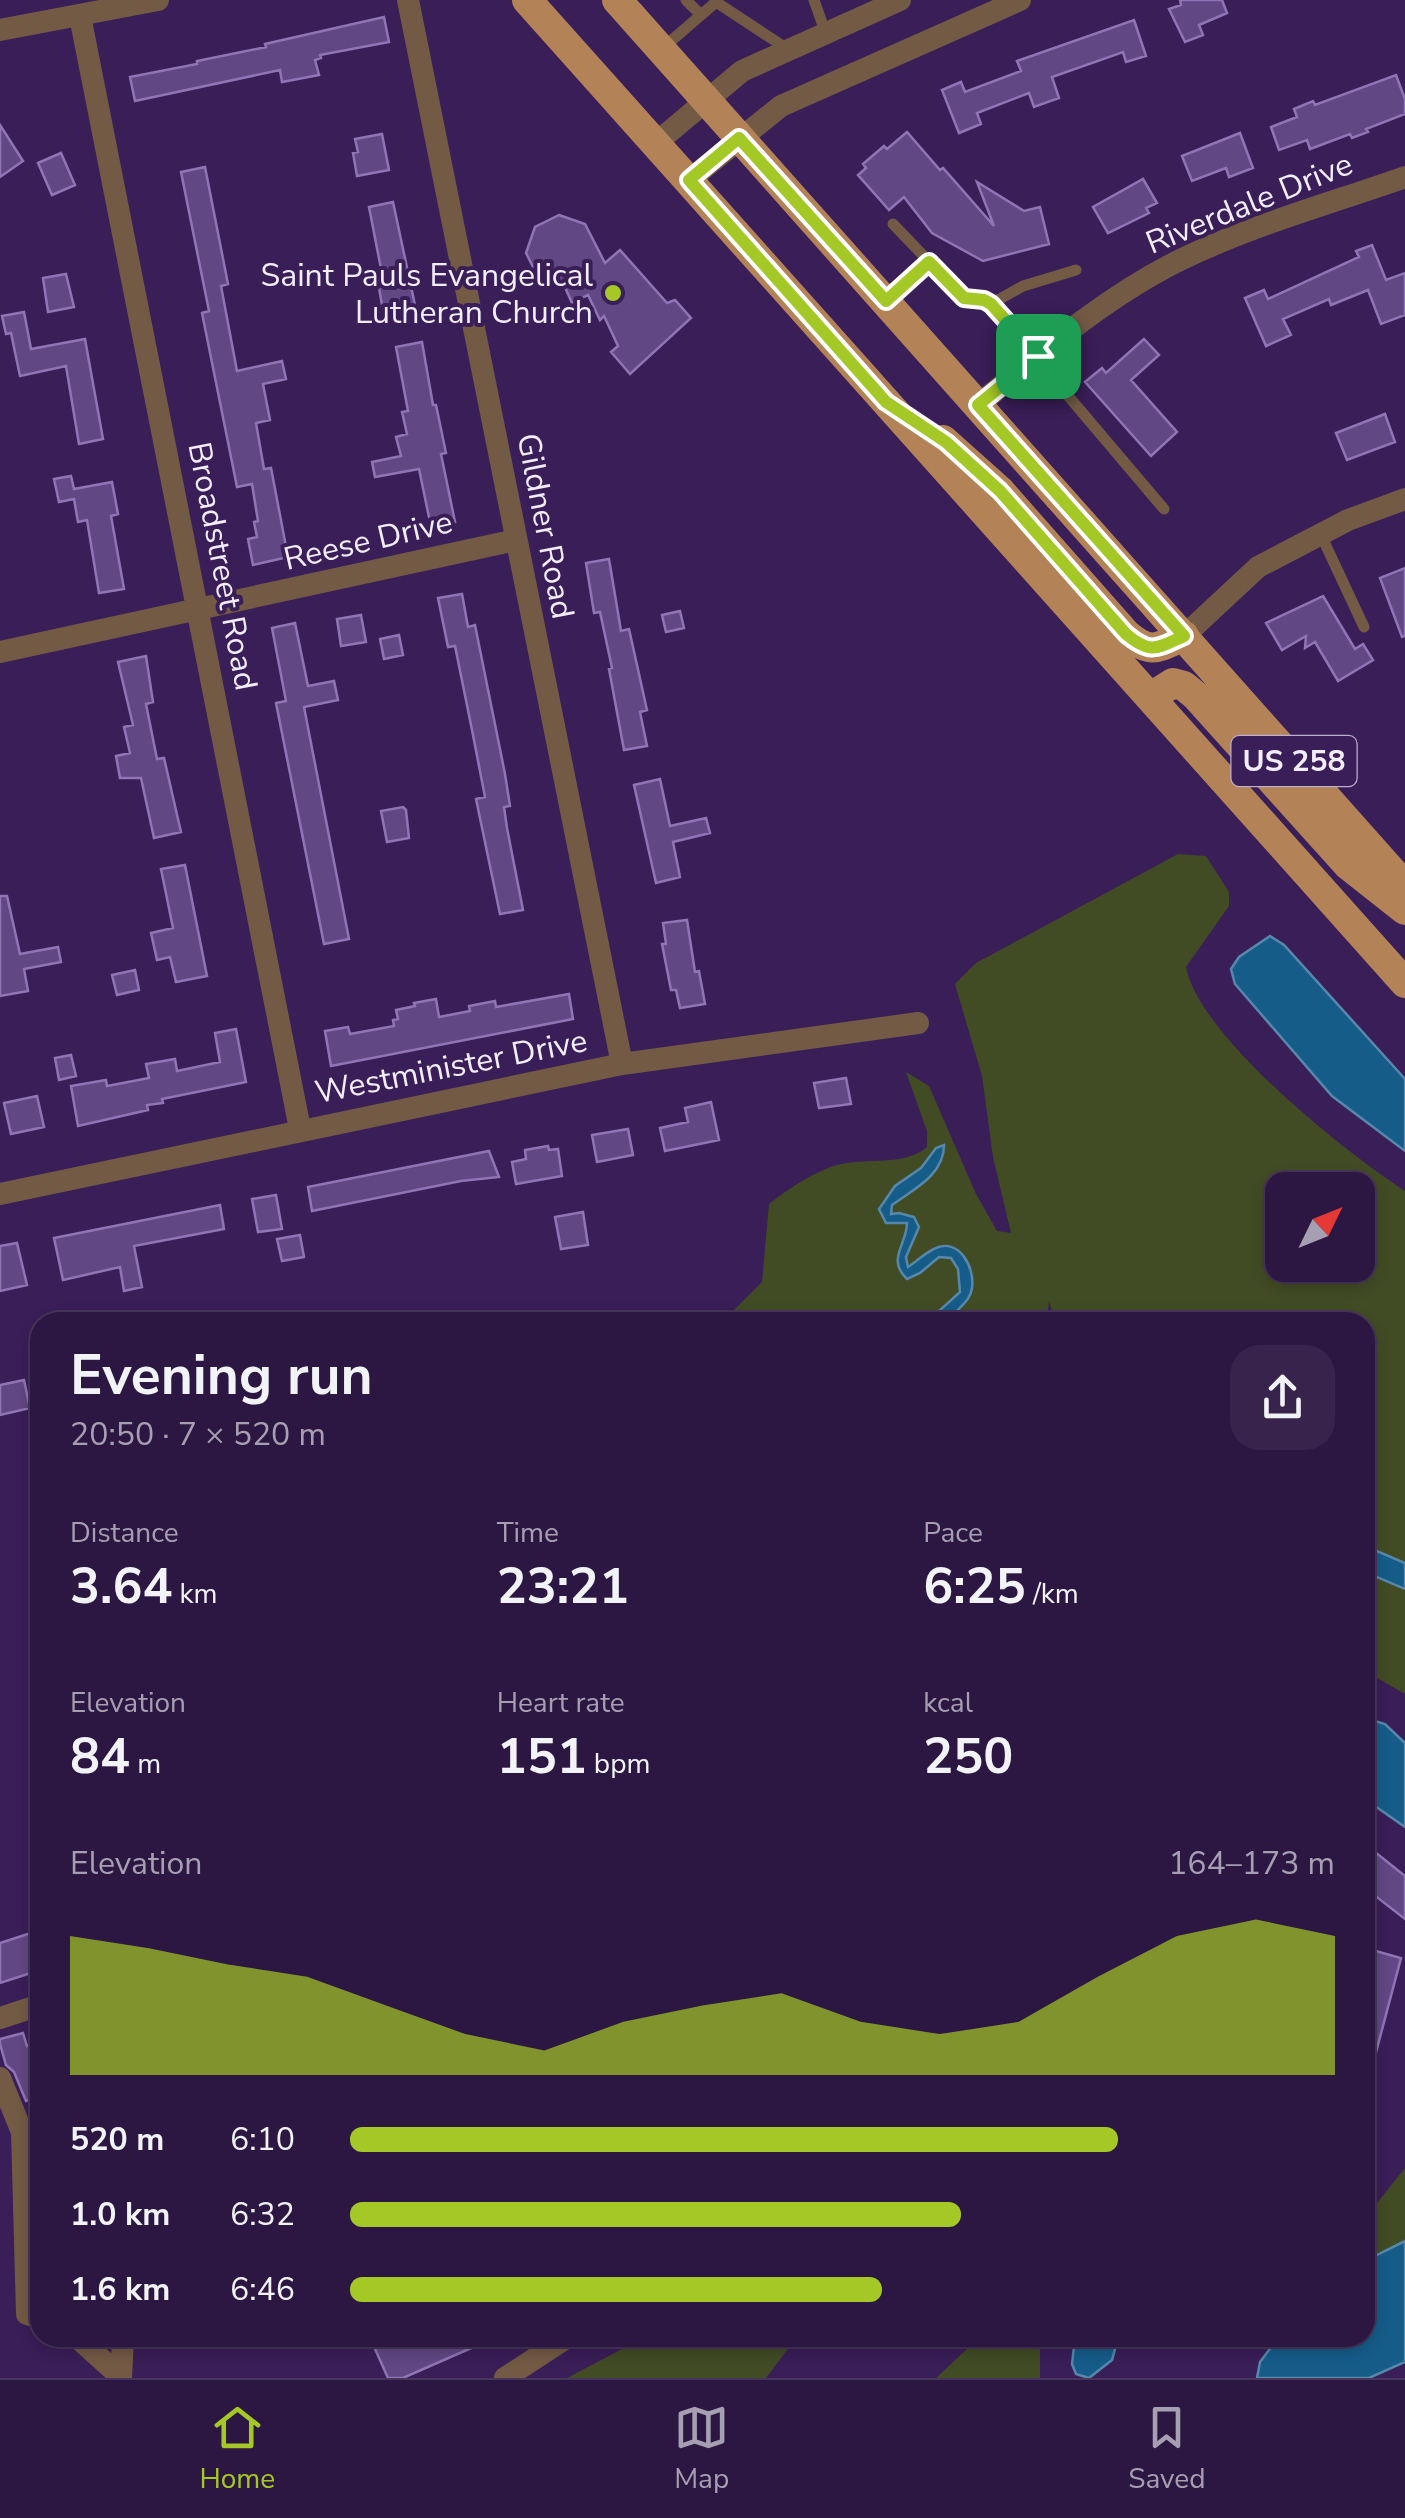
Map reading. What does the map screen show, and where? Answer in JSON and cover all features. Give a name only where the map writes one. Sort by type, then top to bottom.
[{"type":"main road","name":"US 258","points":[[527,0],[1405,983]]},
{"type":"main road","name":"US 258","points":[[618,0],[1405,886]]},
{"type":"main road","points":[[886,402],[946,442],[1000,491],[1140,646],[1152,649],[1184,636]]},
{"type":"main road","points":[[1151,697],[1173,684],[1184,686],[1196,696],[1348,865],[1405,910]]},
{"type":"street","points":[[0,30],[158,0]]},
{"type":"street","name":"Gildner Road","points":[[408,0],[622,1064]]},
{"type":"street","points":[[656,143],[742,71],[900,0]]},
{"type":"street","points":[[689,180],[781,106],[1020,0]]},
{"type":"street","name":"Broadstreet Road","points":[[80,16],[300,1129]]},
{"type":"street","name":"Riverdale Drive","points":[[978,405],[1082,319],[1176,262],[1405,177]]},
{"type":"street","points":[[1184,636],[1258,567],[1321,534],[1405,499]]},
{"type":"street","name":"Reese Drive","points":[[0,652],[516,540]]},
{"type":"street","name":"Westminister Drive","points":[[0,1194],[622,1064],[918,1023]]},
{"type":"street","points":[[0,2018],[30,2008]]},
{"type":"street","points":[[0,2078],[30,2127]]},
{"type":"street","points":[[30,2175],[30,2315]]},
{"type":"street","points":[[88,2347],[121,2377]]},
{"type":"street","points":[[121,2377],[123,2347]]},
{"type":"street","points":[[505,2378],[552,2347]]},
{"type":"lane","points":[[686,0],[701,15]]},
{"type":"lane","points":[[814,0],[826,34]]},
{"type":"lane","points":[[660,50],[716,2],[789,50]]},
{"type":"lane","points":[[894,224],[964,298],[991,304],[1164,509]]},
{"type":"lane","points":[[886,301],[929,262]]},
{"type":"lane","points":[[991,304],[1022,286],[1076,270]]},
{"type":"lane","points":[[1321,534],[1364,627]]},
{"type":"green space","points":[[1178,854],[1206,856],[1229,892],[1229,906],[1186,967],[1197,995],[1217,1026],[1278,1091],[1348,1150],[1405,1191],[1405,1563],[1375,1550],[1375,1312],[1052,1312],[1049,1301],[1048,1312],[956,1312],[971,1293],[971,1271],[964,1256],[944,1246],[908,1268],[906,1257],[919,1226],[914,1217],[891,1215],[892,1205],[933,1173],[943,1146],[880,1209],[886,1222],[907,1223],[898,1265],[907,1279],[939,1257],[951,1258],[958,1269],[960,1292],[939,1312],[732,1312],[762,1282],[769,1204],[829,1168],[907,1157],[927,1147],[927,1131],[906,1072],[929,1086],[976,1194],[997,1231],[1011,1233],[993,1157],[982,1076],[955,984],[976,963]]},
{"type":"green space","points":[[1375,1576],[1405,1589],[1405,1694],[1375,1677]]},
{"type":"green space","points":[[1405,2168],[1405,2241],[1375,2256],[1375,2206]]},
{"type":"green space","points":[[626,2347],[789,2347],[766,2378],[567,2378]]},
{"type":"green space","points":[[1039,2347],[1040,2378],[936,2378],[967,2349]]},
{"type":"water","points":[[1270,936],[1284,945],[1405,1079],[1405,1151],[1332,1096],[1235,984],[1231,969],[1239,957]]},
{"type":"water","points":[[944,1145],[939,1165],[918,1187],[892,1205],[891,1214],[914,1217],[919,1227],[906,1257],[908,1267],[944,1246],[964,1256],[971,1271],[971,1293],[956,1312],[939,1312],[960,1292],[958,1269],[951,1258],[939,1257],[907,1279],[898,1258],[907,1223],[886,1223],[879,1209],[895,1186],[921,1168],[936,1148]]},
{"type":"water","points":[[1375,1550],[1405,1563],[1405,1589],[1375,1576]]},
{"type":"water","points":[[1375,1721],[1385,1724],[1405,1743],[1405,1827],[1375,1806]]},
{"type":"water","points":[[1405,2241],[1405,2362],[1369,2378],[1257,2378],[1260,2362],[1271,2347],[1375,2347],[1375,2256]]},
{"type":"water","points":[[1074,2347],[1116,2347],[1112,2360],[1089,2378],[1076,2374],[1072,2364]]},
{"type":"building","points":[[1180,0],[1222,0],[1227,13],[1199,25],[1203,35],[1185,42],[1169,9],[1181,5]]},
{"type":"building","points":[[384,17],[389,42],[320,55],[315,60],[319,75],[282,82],[280,70],[135,101],[130,77]]},
{"type":"building","points":[[1134,20],[1146,56],[1126,62],[1123,52],[1052,77],[1059,98],[1034,107],[1029,93],[977,113],[981,124],[959,133],[942,90],[961,82],[965,92],[1021,71],[1017,61]]},
{"type":"building","points":[[1396,75],[1405,99],[1405,114],[1352,138],[1350,134],[1310,149],[1307,140],[1279,150],[1271,127],[1297,117],[1294,109]]},
{"type":"building","points":[[0,125],[23,161],[0,177]]},
{"type":"building","points":[[907,132],[994,226],[977,182],[1024,211],[1040,207],[1049,244],[983,261],[932,233],[904,197],[889,210],[858,175],[866,168],[863,164]]},
{"type":"building","points":[[1240,133],[1253,168],[1229,177],[1226,168],[1192,181],[1182,156]]},
{"type":"building","points":[[382,134],[389,170],[357,176],[355,139]]},
{"type":"building","points":[[61,153],[75,185],[52,195],[38,163]]},
{"type":"building","points":[[205,167],[228,284],[221,286],[237,371],[282,361],[286,379],[263,384],[270,420],[256,423],[264,469],[271,468],[288,557],[253,565],[248,539],[257,537],[254,522],[258,521],[252,484],[237,487],[202,313],[209,311],[181,172]]},
{"type":"building","points":[[1143,179],[1157,203],[1146,208],[1149,213],[1108,233],[1093,207]]},
{"type":"building","points":[[393,202],[415,305],[383,311],[379,288],[383,287],[382,274],[369,207]]},
{"type":"building","name":"Saint Pauls Evangelical Lutheran Church","points":[[559,215],[585,224],[605,263],[620,250],[667,303],[675,300],[691,318],[630,374],[611,352],[618,346],[604,316],[600,320],[588,295],[572,303],[564,285],[538,277],[526,253],[535,227]]},
{"type":"building","points":[[1372,245],[1386,280],[1405,273],[1405,315],[1381,324],[1368,290],[1331,305],[1329,299],[1283,319],[1291,335],[1266,346],[1245,298],[1264,290],[1268,299],[1359,257],[1356,251]]},
{"type":"building","points":[[66,274],[74,307],[48,312],[43,278]]},
{"type":"building","points":[[24,312],[31,349],[85,339],[103,439],[79,444],[66,366],[20,376],[11,333],[6,334],[2,316]]},
{"type":"building","points":[[1144,339],[1159,355],[1131,380],[1177,432],[1151,456],[1085,382],[1102,368],[1106,373]]},
{"type":"building","points":[[422,342],[446,453],[441,454],[455,522],[431,527],[419,469],[375,477],[372,462],[401,456],[396,437],[407,434],[402,412],[408,411],[396,347]]},
{"type":"building","points":[[1385,414],[1395,442],[1347,460],[1336,433]]},
{"type":"building","points":[[71,476],[74,489],[112,482],[118,514],[111,516],[124,589],[99,593],[87,520],[78,522],[74,499],[59,502],[54,479]]},
{"type":"building","points":[[609,559],[621,631],[629,629],[647,710],[640,712],[647,746],[624,750],[609,669],[612,668],[600,612],[594,613],[586,563]]},
{"type":"building","points":[[1405,568],[1405,636],[1402,637],[1380,578]]},
{"type":"building","points":[[462,594],[468,627],[475,625],[505,774],[510,806],[504,807],[523,910],[500,914],[476,799],[485,797],[472,730],[455,646],[448,647],[438,598]]},
{"type":"building","points":[[1323,596],[1355,649],[1363,644],[1373,660],[1338,681],[1315,642],[1305,648],[1306,636],[1282,650],[1266,623]]},
{"type":"building","points":[[680,611],[684,628],[666,632],[662,615]]},
{"type":"building","points":[[361,615],[366,642],[341,646],[337,619]]},
{"type":"building","points":[[295,623],[308,686],[334,681],[338,700],[304,707],[349,939],[324,944],[276,703],[286,701],[272,628]]},
{"type":"building","points":[[399,635],[403,655],[384,659],[380,639]]},
{"type":"building","points":[[146,656],[153,702],[146,704],[157,759],[164,758],[181,832],[154,838],[141,778],[120,778],[116,756],[130,753],[124,727],[133,725],[118,662]]},
{"type":"building","points":[[660,779],[670,826],[706,818],[710,833],[673,842],[680,877],[656,883],[634,785]]},
{"type":"building","points":[[403,807],[409,838],[387,842],[381,811]]},
{"type":"building","points":[[185,865],[207,976],[176,982],[170,957],[157,960],[151,933],[173,928],[161,869]]},
{"type":"building","points":[[0,896],[7,896],[20,954],[58,947],[61,962],[24,969],[28,991],[0,996]]},
{"type":"building","points":[[687,920],[695,972],[699,971],[705,1004],[680,1008],[676,990],[671,990],[662,944],[666,944],[663,923]]},
{"type":"building","points":[[135,970],[139,990],[117,995],[112,975]]},
{"type":"building","points":[[569,994],[573,1019],[331,1066],[325,1031],[348,1027],[350,1034],[394,1026],[393,1020],[398,1019],[396,1010],[415,1006],[414,1003],[436,999],[439,1017],[495,1001],[496,1007]]},
{"type":"building","points":[[236,1029],[246,1082],[162,1099],[163,1103],[147,1105],[148,1110],[78,1126],[71,1086],[106,1080],[107,1086],[149,1078],[146,1064],[175,1059],[177,1071],[220,1062],[215,1033]]},
{"type":"building","points":[[71,1055],[76,1076],[59,1080],[55,1058]]},
{"type":"building","points":[[846,1078],[851,1104],[819,1108],[814,1083]]},
{"type":"building","points":[[37,1096],[44,1127],[11,1134],[4,1103]]},
{"type":"building","points":[[711,1102],[719,1140],[665,1151],[660,1128],[688,1122],[685,1108]]},
{"type":"building","points":[[628,1129],[633,1155],[597,1162],[592,1135]]},
{"type":"building","points":[[548,1146],[549,1150],[558,1149],[562,1176],[516,1184],[512,1162],[526,1159],[525,1150]]},
{"type":"building","points":[[489,1151],[499,1177],[312,1211],[308,1187]]},
{"type":"building","points":[[276,1195],[282,1229],[258,1232],[252,1199]]},
{"type":"building","points":[[220,1205],[224,1229],[134,1246],[142,1287],[124,1291],[120,1267],[63,1280],[54,1238]]},
{"type":"building","points":[[583,1212],[588,1245],[561,1249],[555,1217]]},
{"type":"building","points":[[300,1235],[304,1257],[282,1261],[277,1239]]},
{"type":"building","points":[[17,1243],[27,1285],[0,1291],[0,1246]]},
{"type":"building","points":[[24,1380],[30,1408],[0,1415],[0,1385]]},
{"type":"building","points":[[1375,1852],[1405,1876],[1405,1919],[1375,1896]]},
{"type":"building","points":[[30,1933],[30,1973],[0,1983],[0,1943]]},
{"type":"building","points":[[1375,1951],[1401,1958],[1375,2056]]},
{"type":"building","points":[[23,2033],[27,2046],[30,2045],[30,2100],[26,2101],[14,2072],[6,2065],[0,2039]]},
{"type":"building","points":[[474,2347],[403,2378],[388,2378],[375,2349]]},
{"type":"place","name":"Saint Pauls Evangelical Lutheran Church","points":[[613,293]]},
{"type":"route","points":[[739,138],[886,301],[929,262],[964,298],[991,304],[1038,356],[978,405],[1184,636],[1152,649],[1140,646],[1126,634],[1000,491],[946,442],[886,402],[689,180],[739,138]]}]
